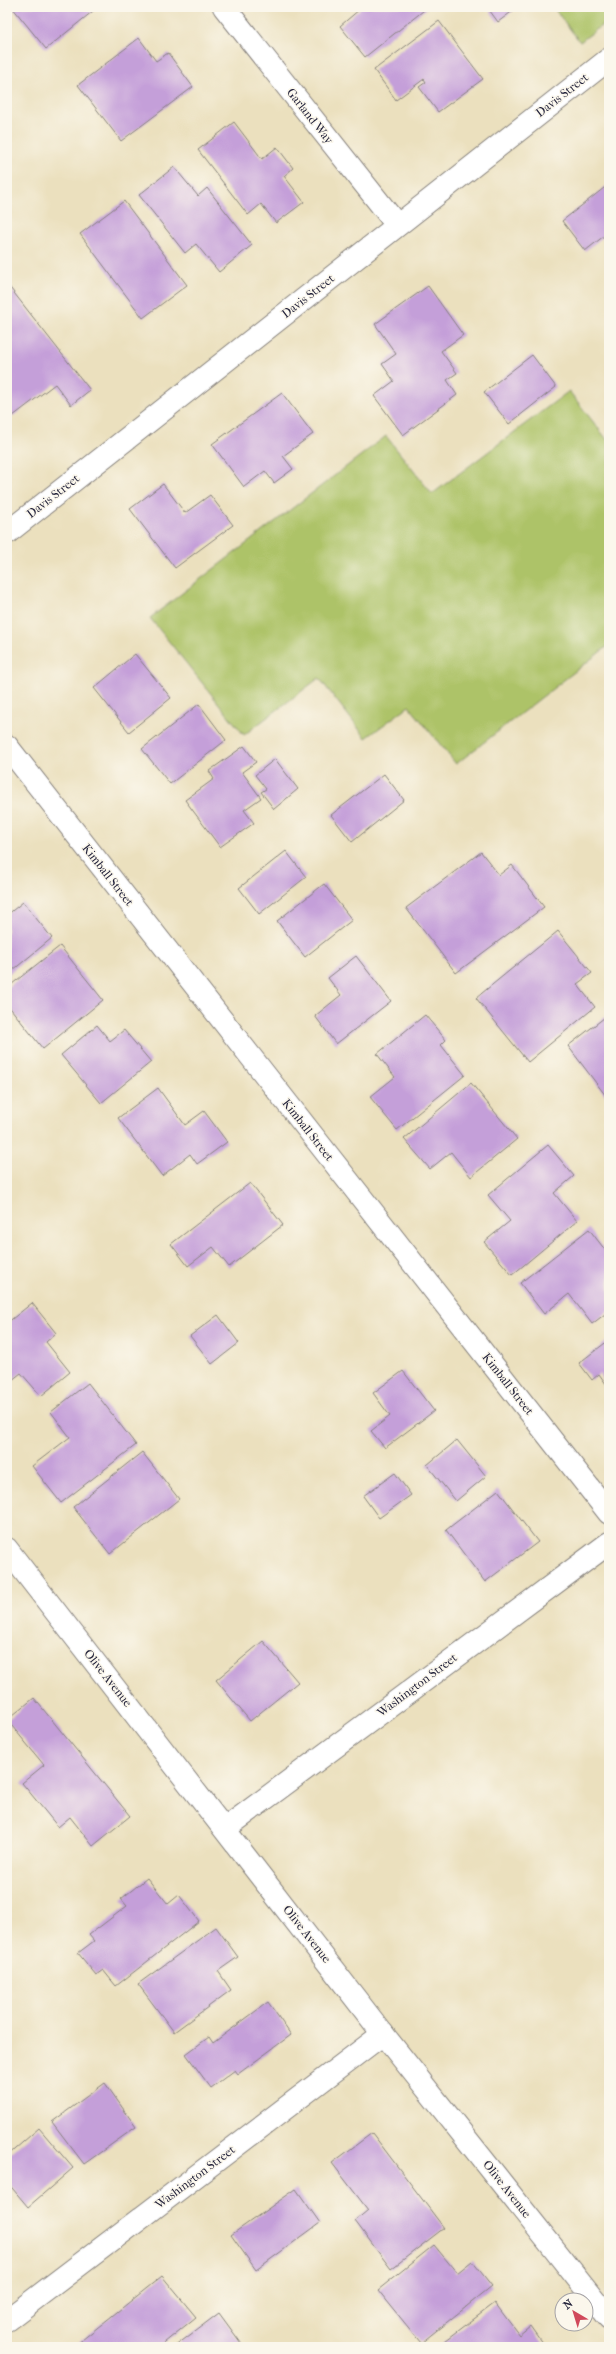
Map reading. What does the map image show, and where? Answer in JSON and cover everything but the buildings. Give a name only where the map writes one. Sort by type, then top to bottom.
[{"type":"street","name":"Garland Way","points":[[224,7],[397,225]]},
{"type":"street","name":"Davis Street","points":[[7,533],[609,59]]},
{"type":"street","name":"Kimball Street","points":[[7,746],[609,1513]]},
{"type":"street","name":"Washington Street","points":[[226,1828],[609,1543]]},
{"type":"street","name":"Olive Avenue","points":[[7,1549],[226,1828],[383,2034],[609,2318]]},
{"type":"street","name":"Washington Street","points":[[7,2320],[383,2034]]},
{"type":"green space","points":[[553,7],[609,7],[609,20],[580,42]]},
{"type":"green space","points":[[569,391],[609,442],[609,645],[456,764],[409,706],[366,738],[319,678],[244,735],[150,618],[386,436],[432,494]]}]
